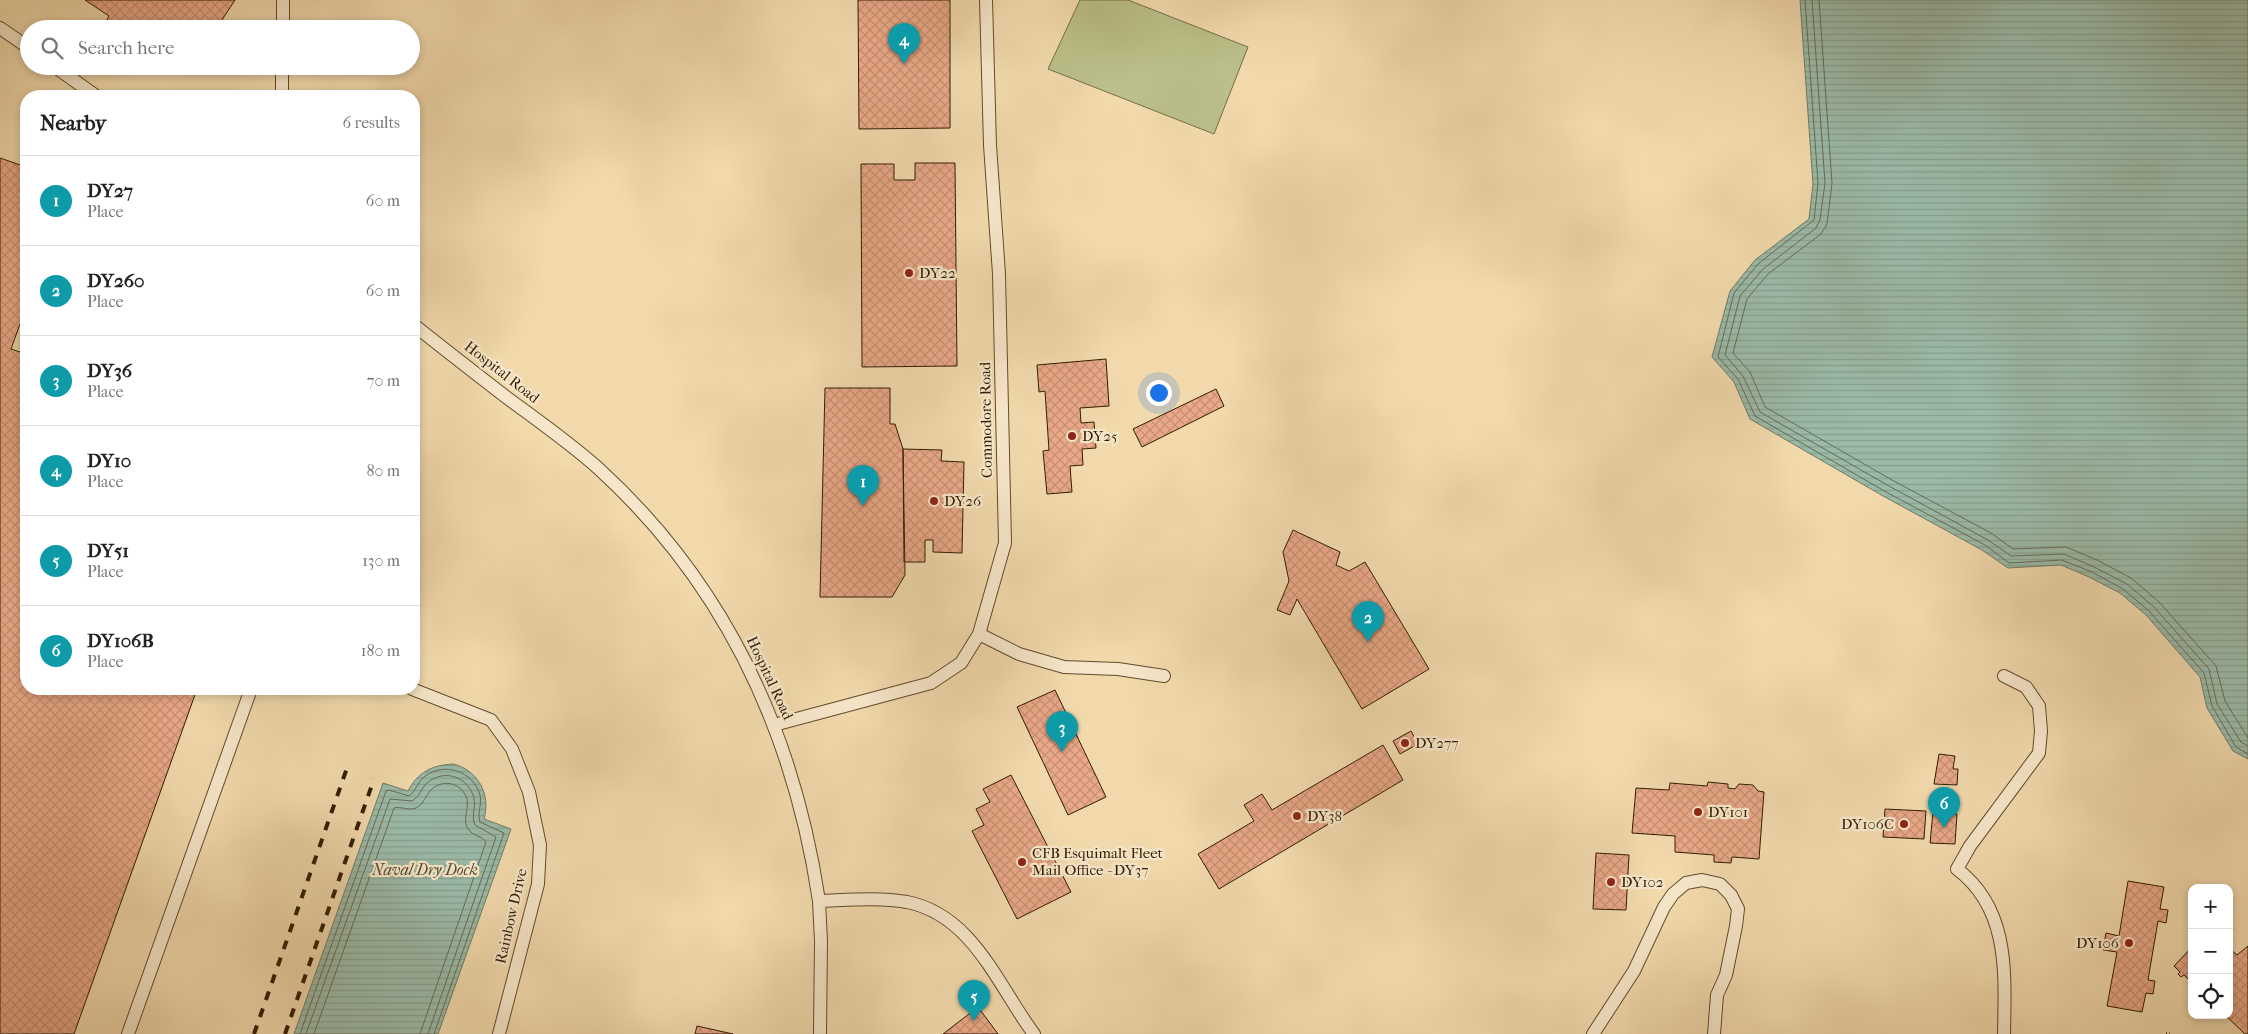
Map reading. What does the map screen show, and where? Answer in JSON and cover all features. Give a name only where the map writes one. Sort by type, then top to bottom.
[{"type":"lane","points":[[282,20],[283,0]]},
{"type":"lane","name":"Commodore Road","points":[[774,725],[931,683],[961,664],[979,634],[1005,543],[999,274],[990,145],[986,0]]},
{"type":"lane","points":[[0,28],[20,42]]},
{"type":"lane","points":[[67,75],[88,90]]},
{"type":"lane","points":[[282,75],[282,90]]},
{"type":"lane","name":"Hospital Road","points":[[420,330],[553,431],[598,469],[640,510],[673,550],[731,634],[755,678],[774,725],[803,815],[819,901]]},
{"type":"lane","points":[[979,634],[1019,654],[1064,667],[1118,669],[1164,676]]},
{"type":"lane","points":[[2004,676],[2026,687],[2039,706],[2041,731],[2039,753],[1970,846],[1957,868],[1974,881],[1990,908],[2001,942],[2005,977],[2004,1034]]},
{"type":"lane","name":"Rainbow Drive","points":[[420,692],[492,720],[512,749],[529,792],[540,845],[538,884],[499,1034]]},
{"type":"lane","points":[[128,1034],[249,695]]},
{"type":"lane","points":[[1593,1034],[1634,971],[1664,907],[1673,894],[1686,883],[1702,880],[1720,884],[1731,895],[1738,909],[1726,975],[1717,995],[1714,1034]]},
{"type":"lane","points":[[820,1034],[821,941],[819,901],[868,899],[908,902],[927,908],[946,919],[964,933],[978,950],[1034,1034]]},
{"type":"green space","points":[[1080,0],[1128,0],[1248,47],[1214,134],[1048,69]]},
{"type":"water","points":[[1800,0],[2248,0],[2248,759],[2233,751],[2207,708],[2200,677],[2146,615],[2120,593],[2061,565],[2008,568],[1982,550],[1883,496],[1750,419],[1734,382],[1712,357],[1730,291],[1755,260],[1809,219],[1813,184]]},
{"type":"water","name":"Naval Dry Dock","points":[[453,764],[462,767],[476,777],[480,784],[486,801],[484,819],[511,829],[438,1034],[294,1034],[383,783],[408,791],[416,779],[426,771],[439,766]]},
{"type":"building","points":[[85,0],[235,0],[222,20],[107,20],[109,16]]},
{"type":"building","points":[[858,0],[950,0],[950,128],[859,129]]},
{"type":"building","points":[[0,158],[20,165],[20,324],[11,349],[20,352],[20,695],[195,695],[74,1034],[0,1034]]},
{"type":"building","name":"DY22","points":[[915,163],[955,163],[957,366],[862,367],[861,164],[894,164],[894,180],[915,180]]},
{"type":"building","name":"DY25","points":[[1106,359],[1109,406],[1080,408],[1081,423],[1094,422],[1096,448],[1082,449],[1083,465],[1070,466],[1072,492],[1047,494],[1043,451],[1049,450],[1045,391],[1039,392],[1037,365]]},
{"type":"building","points":[[825,388],[890,388],[890,424],[895,424],[903,449],[905,575],[892,597],[820,597]]},
{"type":"building","points":[[1216,389],[1224,406],[1142,447],[1133,429]]},
{"type":"building","name":"DY26","points":[[903,449],[942,450],[941,461],[964,462],[962,553],[933,552],[933,540],[925,540],[925,562],[904,562]]},
{"type":"building","points":[[1293,530],[1340,552],[1336,565],[1349,571],[1365,562],[1429,669],[1362,709],[1297,599],[1290,615],[1277,610],[1289,581],[1283,552]]},
{"type":"building","points":[[1055,690],[1106,797],[1068,815],[1017,707]]},
{"type":"building","name":"DY277","points":[[1411,731],[1418,744],[1400,754],[1393,741]]},
{"type":"building","name":"DY38","points":[[1383,745],[1403,780],[1219,889],[1198,854],[1254,821],[1244,805],[1262,794],[1272,810]]},
{"type":"building","points":[[1939,754],[1955,756],[1953,769],[1958,769],[1957,785],[1934,784]]},
{"type":"building","name":"CFB Esquimalt Fleet Mail Office - DY37","points":[[1011,775],[1071,892],[1017,919],[972,831],[984,825],[976,809],[990,802],[983,789]]},
{"type":"building","name":"DY101","points":[[1708,782],[1728,784],[1728,788],[1735,789],[1739,784],[1753,785],[1758,791],[1764,792],[1759,859],[1732,857],[1731,863],[1714,862],[1714,855],[1675,852],[1675,836],[1632,833],[1636,788],[1669,790],[1670,783],[1707,786]]},
{"type":"building","name":"DY106C","points":[[1885,809],[1926,811],[1924,839],[1883,837]]},
{"type":"building","points":[[1933,812],[1957,814],[1955,844],[1930,843]]},
{"type":"building","name":"DY102","points":[[1596,853],[1629,855],[1626,910],[1593,909]]},
{"type":"building","name":"DY106","points":[[2128,881],[2164,887],[2160,909],[2168,910],[2166,923],[2158,921],[2148,980],[2155,981],[2153,994],[2146,993],[2142,1012],[2107,1006],[2117,952],[2103,950],[2106,933],[2119,936]]},
{"type":"building","points":[[2248,946],[2248,1034],[2245,1034],[2229,1019],[2233,1019],[2233,952],[2237,955]]},
{"type":"building","points":[[2188,951],[2188,979],[2184,975],[2181,977],[2178,974],[2180,972],[2174,966]]},
{"type":"building","points":[[978,1007],[998,1034],[943,1034]]},
{"type":"building","points":[[697,1026],[733,1034],[695,1034]]},
{"type":"railway","points":[[254,1034],[347,768]]},
{"type":"railway","points":[[285,1034],[374,779]]},
{"type":"place","name":"DY10","points":[[904,64]]},
{"type":"place","name":"DY22","points":[[909,273]]},
{"type":"place","name":"DY25","points":[[1072,436]]},
{"type":"place","name":"DY26","points":[[934,501]]},
{"type":"place","name":"DY27","points":[[863,506]]},
{"type":"place","name":"DY260","points":[[1368,642]]},
{"type":"place","name":"DY277","points":[[1405,743]]},
{"type":"place","name":"DY36","points":[[1062,752]]},
{"type":"place","name":"DY101","points":[[1698,812]]},
{"type":"place","name":"DY38","points":[[1297,816]]},
{"type":"place","name":"DY106C","points":[[1904,824]]},
{"type":"place","name":"DY106B","points":[[1944,828]]},
{"type":"place","name":"CFB Esquimalt Fleet Mail Office - DY37","points":[[1022,862]]},
{"type":"place","name":"DY102","points":[[1611,882]]},
{"type":"place","name":"DY106","points":[[2129,943]]},
{"type":"place","name":"DY51","points":[[974,1021]]}]
